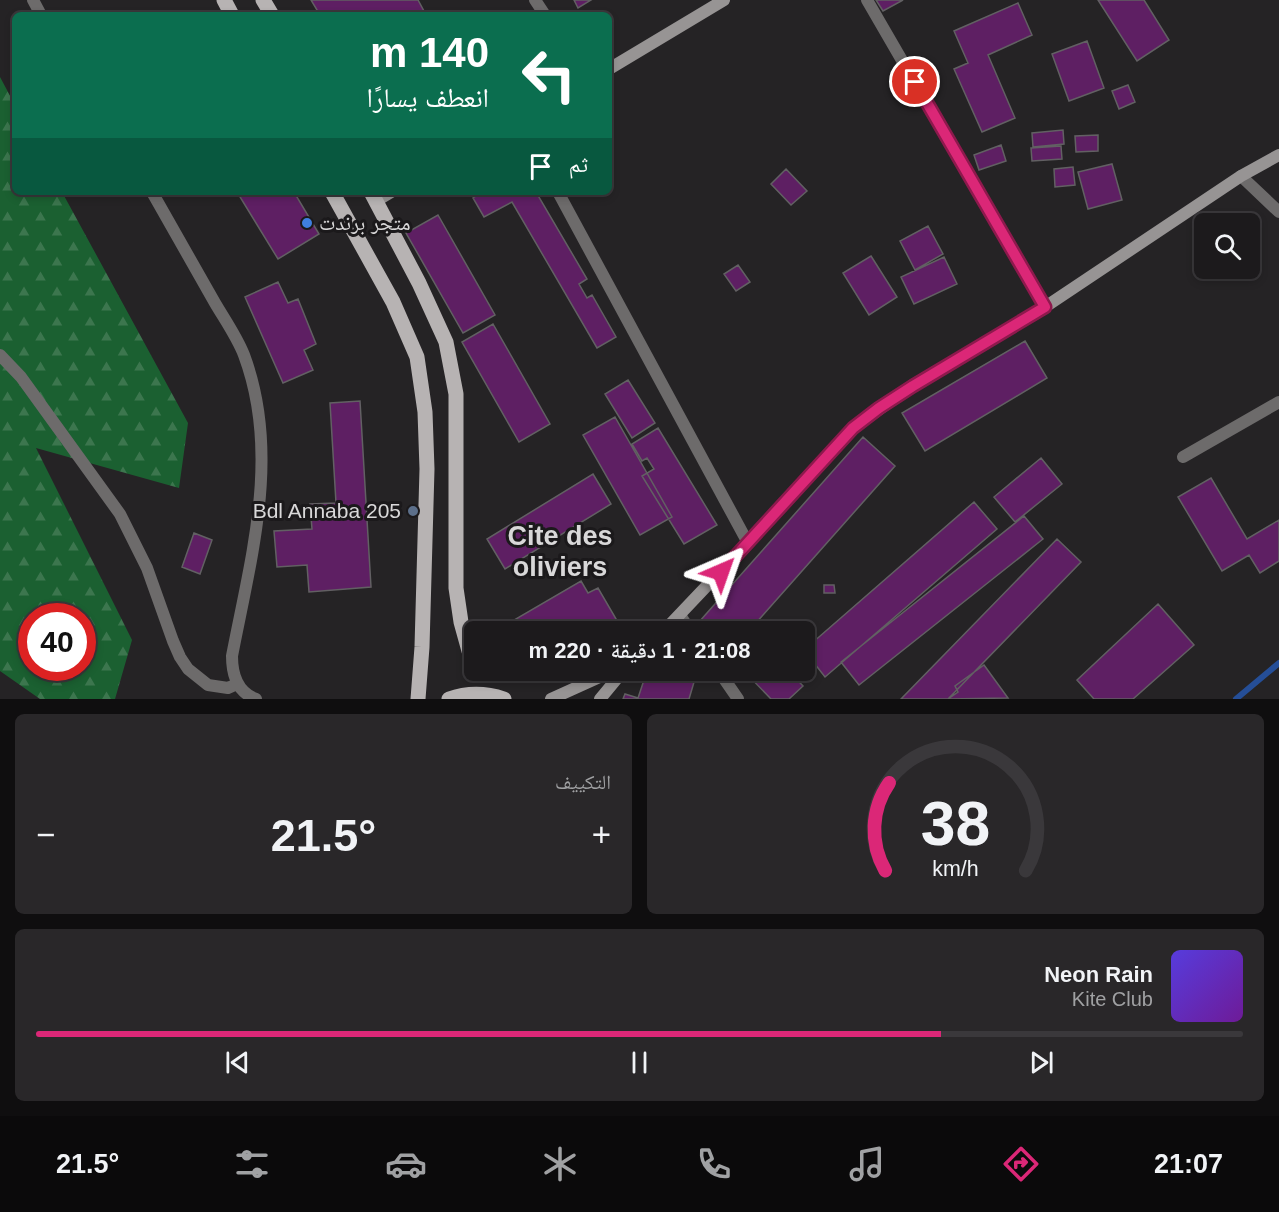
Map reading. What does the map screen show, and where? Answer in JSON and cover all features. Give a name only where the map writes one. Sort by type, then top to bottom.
[{"type":"main road","points":[[334,195],[393,302],[417,357],[425,412],[427,469],[422,647],[418,699]]},
{"type":"main road","points":[[374,196],[419,283],[446,342],[456,394],[456,588],[464,633]]},
{"type":"main road","points":[[479,681],[484,694]]},
{"type":"main road","points":[[448,699],[469,694],[484,694],[504,699]]},
{"type":"street","points":[[612,67],[724,0]]},
{"type":"street","points":[[867,0],[1045,307]]},
{"type":"street","points":[[674,621],[853,428],[913,386],[1045,307],[1242,176],[1279,155]]},
{"type":"street","points":[[1242,176],[1279,212]]},
{"type":"street","points":[[154,195],[243,352],[254,385],[260,421],[263,464],[255,542],[232,656],[232,669],[237,684],[250,697],[256,699]]},
{"type":"street","points":[[560,195],[748,543]]},
{"type":"street","points":[[0,355],[21,377],[120,514],[136,543],[180,657],[188,669],[208,685],[228,688],[237,684]]},
{"type":"street","points":[[1183,457],[1279,402]]},
{"type":"street","points":[[680,615],[684,621]]},
{"type":"street","points":[[551,699],[593,681]]},
{"type":"street","points":[[600,699],[615,681]]},
{"type":"street","points":[[726,681],[738,699]]},
{"type":"green space","points":[[0,77],[12,99],[12,195],[64,195],[188,423],[179,488],[36,448],[132,640],[115,699],[40,699],[0,671]]},
{"type":"building","points":[[311,0],[418,0],[424,12],[318,12]]},
{"type":"building","points":[[574,0],[591,0],[578,8]]},
{"type":"building","points":[[876,0],[903,0],[883,11]]},
{"type":"building","points":[[1098,0],[1144,0],[1169,40],[1137,61]]},
{"type":"building","points":[[1018,3],[1032,35],[988,55],[1015,118],[982,132],[954,69],[968,63],[954,31]]},
{"type":"building","points":[[1087,41],[1104,88],[1069,101],[1052,54]]},
{"type":"building","points":[[1128,85],[1135,102],[1119,109],[1112,91]]},
{"type":"building","points":[[1063,130],[1064,144],[1033,147],[1032,133]]},
{"type":"building","points":[[1098,135],[1098,151],[1076,152],[1075,136]]},
{"type":"building","points":[[1001,145],[1006,161],[979,170],[974,155]]},
{"type":"building","points":[[1061,146],[1062,159],[1032,161],[1031,148]]},
{"type":"building","points":[[1112,164],[1122,200],[1088,209],[1078,172]]},
{"type":"building","points":[[1073,167],[1075,185],[1055,187],[1054,169]]},
{"type":"building","points":[[786,169],[807,191],[791,205],[771,184]]},
{"type":"building","points":[[239,195],[296,195],[319,234],[278,259]]},
{"type":"building","points":[[478,195],[538,195],[587,279],[579,284],[587,298],[592,295],[616,337],[597,348],[512,202],[484,217],[473,198]]},
{"type":"building","points":[[438,215],[495,315],[463,333],[406,233]]},
{"type":"building","points":[[928,226],[943,254],[915,270],[900,241]]},
{"type":"building","points":[[871,256],[897,297],[869,315],[843,273]]},
{"type":"building","points":[[944,257],[957,284],[914,304],[901,277]]},
{"type":"building","points":[[738,265],[750,282],[736,291],[724,274]]},
{"type":"building","points":[[278,282],[288,303],[298,299],[316,344],[304,350],[313,370],[283,383],[245,297]]},
{"type":"building","points":[[493,324],[550,424],[519,442],[462,342]]},
{"type":"building","points":[[1025,341],[1047,378],[925,451],[902,413]]},
{"type":"building","points":[[628,380],[655,423],[632,438],[605,394]]},
{"type":"building","points":[[360,401],[371,587],[309,592],[307,565],[277,567],[274,531],[312,529],[310,504],[336,503],[330,403]]},
{"type":"building","points":[[615,417],[672,517],[640,535],[583,435]]},
{"type":"building","points":[[658,428],[717,525],[684,544],[642,476],[654,469],[647,458],[642,461],[632,444]]},
{"type":"building","points":[[863,437],[895,466],[758,621],[700,621]]},
{"type":"building","points":[[1041,458],[1062,484],[1015,522],[994,497]]},
{"type":"building","points":[[593,474],[611,504],[505,569],[487,539]]},
{"type":"building","points":[[1211,478],[1247,539],[1279,520],[1279,561],[1260,573],[1249,555],[1222,571],[1178,497]]},
{"type":"building","points":[[974,502],[997,529],[825,677],[815,664],[815,640]]},
{"type":"building","points":[[1024,516],[1043,539],[859,685],[841,662]]},
{"type":"building","points":[[194,533],[212,540],[200,574],[182,567]]},
{"type":"building","points":[[1057,539],[1081,562],[948,699],[901,699]]},
{"type":"building","points":[[581,581],[588,593],[598,588],[617,621],[513,621]]},
{"type":"building","points":[[824,585],[834,585],[835,593],[824,593]]},
{"type":"building","points":[[1158,604],[1194,645],[1133,699],[1094,699],[1077,680]]},
{"type":"building","points":[[984,665],[1008,698],[948,699],[958,692],[955,686]]},
{"type":"building","points":[[644,681],[694,681],[689,699],[623,699],[625,694],[638,698]]},
{"type":"building","points":[[754,681],[798,681],[803,686],[789,699],[771,699]]},
{"type":"waterway","points":[[1236,699],[1279,663]]},
{"type":"place","name":"متجر برندت","points":[[307,223]]},
{"type":"place","name":"Bdl Annaba 205","points":[[413,511]]},
{"type":"district","name":"Cite des oliviers","points":[[560,552]]},
{"type":"route","points":[[721,572],[853,428],[913,386],[1045,307],[915,82]]}]
